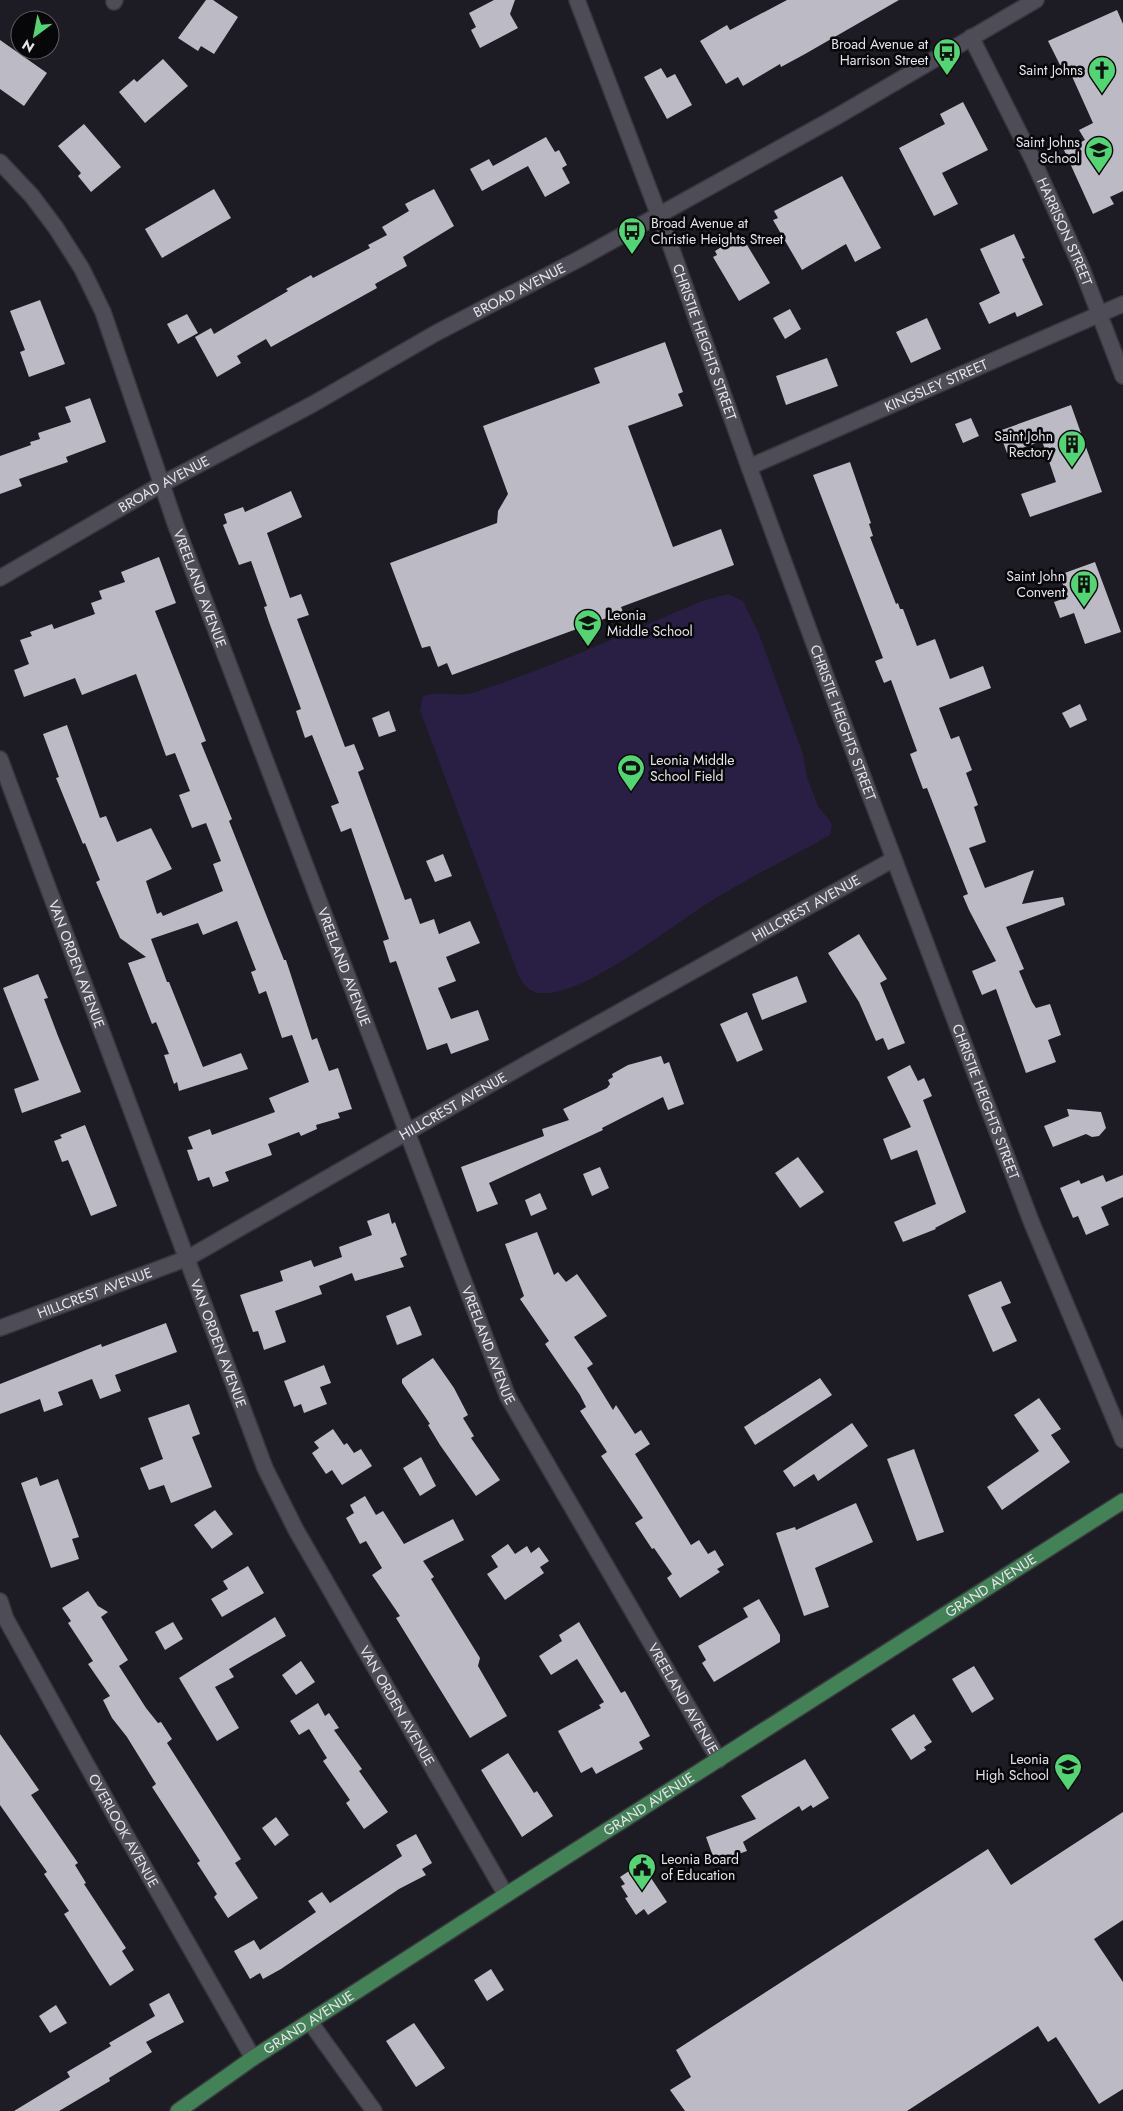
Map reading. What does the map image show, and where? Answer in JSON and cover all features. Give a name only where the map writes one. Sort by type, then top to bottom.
[{"type":"main road","name":"GRAND AVENUE","points":[[178,2111],[253,2058],[1123,1501]]},
{"type":"street","name":"CHRISTIE HEIGHTS STREET","points":[[577,0],[659,215],[749,467],[894,859],[1031,1222],[1123,1440]]},
{"type":"street","name":"BROAD AVENUE","points":[[0,578],[162,484],[313,404],[436,333],[659,215],[836,117],[1036,0]]},
{"type":"street","name":"HARRISON STREET","points":[[971,37],[1033,160],[1100,314],[1123,376]]},
{"type":"street","name":"VREELAND AVENUE","points":[[0,162],[32,196],[82,269],[103,312],[162,484],[508,1397],[719,1760]]},
{"type":"street","name":"KINGSLEY STREET","points":[[749,467],[1123,304]]},
{"type":"street","name":"VAN ORDEN AVENUE","points":[[0,759],[188,1258],[239,1403],[265,1468],[306,1548],[506,1895]]},
{"type":"street","name":"HILLCREST AVENUE","points":[[0,1328],[188,1258],[894,859]]},
{"type":"street","name":"OVERLOOK AVENUE","points":[[0,1600],[3,1620],[253,2058]]},
{"type":"street","points":[[310,2022],[374,2111]]},
{"type":"shaded area","name":"Leonia Middle School Field","points":[[728,594],[743,601],[759,634],[803,754],[807,777],[818,806],[832,826],[830,835],[723,894],[601,973],[578,985],[557,992],[534,992],[526,987],[517,971],[420,710],[423,696],[475,692],[561,661],[702,601]]},
{"type":"building","points":[[206,0],[213,0],[238,17],[214,54],[201,46],[198,51],[178,38]]},
{"type":"building","points":[[494,0],[515,0],[510,14],[518,28],[480,48],[471,30],[476,27],[469,13]]},
{"type":"building","points":[[787,0],[899,0],[805,54],[781,67],[780,64],[743,86],[738,77],[726,84],[700,41],[727,25],[730,30]]},
{"type":"building","name":"Saint Johns","points":[[1117,10],[1123,24],[1123,191],[1110,197],[1114,204],[1093,214],[1064,150],[1085,140],[1079,130],[1093,123],[1066,63],[1060,65],[1048,41]]},
{"type":"building","points":[[0,40],[10,47],[10,60],[28,60],[47,73],[24,106],[0,89]]},
{"type":"building","points":[[163,59],[188,86],[145,123],[119,92],[134,79],[137,82]]},
{"type":"building","points":[[661,68],[667,78],[675,74],[692,105],[667,119],[644,77]]},
{"type":"building","points":[[963,102],[988,150],[942,173],[958,204],[934,216],[899,148],[945,124],[940,114]]},
{"type":"building","points":[[84,124],[121,167],[91,192],[78,176],[81,173],[58,146]]},
{"type":"building","points":[[546,137],[555,152],[559,150],[567,165],[562,168],[570,183],[545,197],[528,166],[482,191],[470,169],[489,159],[493,166]]},
{"type":"building","points":[[842,176],[881,248],[855,262],[846,244],[802,270],[773,220],[778,218],[774,211]]},
{"type":"building","points":[[214,189],[231,218],[162,258],[145,229]]},
{"type":"building","points":[[434,189],[454,226],[403,257],[407,266],[375,284],[377,288],[271,347],[266,339],[237,356],[241,363],[217,377],[195,337],[211,328],[214,334],[288,291],[286,289],[311,275],[313,278],[370,248],[368,245],[387,235],[382,227],[409,211],[405,204]]},
{"type":"building","points":[[1014,234],[1025,258],[1022,259],[1043,305],[1017,317],[1015,312],[989,324],[979,303],[1000,293],[980,249]]},
{"type":"building","points":[[741,235],[770,283],[739,301],[713,257],[717,255],[715,251]]},
{"type":"building","points":[[40,300],[65,364],[29,377],[20,352],[25,350],[10,311]]},
{"type":"building","points":[[790,309],[801,329],[785,339],[773,318]]},
{"type":"building","points":[[187,314],[198,333],[178,344],[167,324]]},
{"type":"building","points":[[927,318],[941,349],[911,363],[896,332]]},
{"type":"building","name":"Leonia Middle School","points":[[665,342],[683,392],[678,394],[683,406],[628,426],[673,547],[721,529],[734,565],[621,607],[623,612],[452,675],[447,663],[438,667],[430,646],[422,648],[390,563],[497,523],[498,511],[508,494],[483,426],[600,383],[594,368]]},
{"type":"building","points":[[827,358],[838,386],[786,405],[776,376]]},
{"type":"building","points":[[90,398],[106,442],[66,457],[68,462],[19,479],[22,486],[0,494],[0,456],[31,445],[30,442],[40,439],[38,433],[71,422],[65,407]]},
{"type":"building","name":"Saint John Rectory","points":[[1071,405],[1102,492],[1030,517],[1021,494],[1056,482],[1042,441],[1007,453],[999,431]]},
{"type":"building","points":[[971,418],[979,436],[963,443],[955,424]]},
{"type":"building","points":[[850,462],[871,523],[869,524],[873,536],[870,537],[896,604],[898,603],[900,609],[903,609],[917,646],[935,639],[950,679],[983,666],[991,688],[939,708],[951,739],[959,736],[972,770],[966,773],[978,805],[974,807],[986,842],[969,848],[985,888],[1034,870],[1022,904],[1063,897],[1065,905],[1006,927],[1024,969],[1019,971],[1032,1002],[1036,1008],[1050,1004],[1061,1035],[1048,1040],[1056,1062],[1026,1073],[996,989],[982,995],[972,971],[996,961],[963,896],[968,894],[927,788],[923,789],[910,754],[917,751],[891,680],[884,683],[875,661],[883,658],[813,475]]},
{"type":"building","points":[[291,491],[302,517],[267,533],[290,598],[301,594],[309,615],[297,619],[345,747],[354,744],[364,769],[358,772],[405,900],[411,898],[420,924],[434,919],[439,934],[470,921],[480,943],[446,957],[456,981],[438,988],[451,1019],[478,1010],[489,1040],[451,1054],[447,1043],[427,1050],[396,961],[390,963],[383,941],[389,939],[351,828],[341,832],[331,806],[339,803],[312,735],[305,738],[296,711],[301,709],[269,622],[264,607],[267,606],[251,561],[239,565],[223,525],[227,523],[224,514],[243,507],[245,512]]},
{"type":"building","points":[[159,557],[176,603],[155,611],[206,741],[201,743],[232,819],[229,821],[284,960],[286,960],[312,1040],[317,1038],[329,1071],[338,1068],[352,1109],[338,1113],[340,1118],[316,1125],[317,1129],[301,1136],[299,1132],[268,1144],[272,1155],[225,1172],[229,1181],[213,1187],[209,1177],[198,1181],[187,1150],[193,1149],[188,1137],[210,1129],[212,1135],[275,1112],[269,1098],[309,1082],[292,1035],[282,1038],[266,991],[259,994],[251,972],[256,970],[237,921],[203,935],[198,923],[151,939],[203,1067],[241,1053],[248,1069],[179,1091],[177,1082],[174,1084],[164,1055],[169,1054],[156,1022],[152,1024],[128,963],[146,957],[120,938],[96,882],[100,880],[56,778],[59,777],[43,734],[67,725],[100,818],[106,816],[117,842],[151,828],[172,869],[146,881],[157,914],[161,912],[163,916],[223,891],[213,864],[221,861],[206,823],[192,828],[179,795],[190,791],[175,753],[166,756],[136,674],[82,695],[75,678],[24,697],[14,670],[29,664],[20,640],[32,636],[30,632],[52,624],[54,629],[95,614],[91,603],[102,599],[99,591],[125,582],[121,572]]},
{"type":"building","name":"Saint John Convent","points":[[1095,562],[1121,632],[1085,644],[1074,613],[1060,618],[1054,602],[1068,597],[1059,575]]},
{"type":"building","points":[[1080,704],[1087,720],[1070,728],[1062,713]]},
{"type":"building","points":[[389,711],[396,731],[379,737],[372,718]]},
{"type":"building","points":[[443,854],[452,876],[435,882],[426,861]]},
{"type":"building","points":[[859,934],[887,979],[880,983],[905,1043],[888,1050],[883,1038],[876,1041],[859,1002],[828,953]]},
{"type":"building","points":[[38,974],[48,998],[44,999],[81,1092],[22,1113],[14,1089],[39,1080],[3,988]]},
{"type":"building","points":[[797,976],[807,1002],[762,1020],[752,994]]},
{"type":"building","points":[[747,1012],[763,1050],[737,1062],[720,1024]]},
{"type":"building","points":[[661,1056],[664,1064],[669,1062],[684,1104],[668,1110],[663,1097],[602,1128],[603,1130],[489,1183],[498,1204],[477,1212],[461,1167],[544,1136],[542,1129],[569,1120],[563,1109],[607,1088],[610,1084],[608,1080],[613,1077],[612,1074],[628,1065]]},
{"type":"building","points":[[910,1065],[918,1081],[924,1078],[932,1096],[923,1100],[966,1212],[936,1229],[903,1242],[894,1222],[936,1204],[917,1150],[891,1160],[883,1139],[911,1127],[887,1077]]},
{"type":"building","points":[[1067,1109],[1101,1112],[1106,1128],[1099,1136],[1092,1137],[1086,1134],[1053,1147],[1044,1126],[1069,1116]]},
{"type":"building","points":[[85,1125],[117,1206],[91,1216],[68,1160],[62,1162],[54,1141],[62,1138],[60,1135]]},
{"type":"building","points":[[798,1157],[824,1192],[800,1208],[775,1173]]},
{"type":"building","points":[[600,1167],[609,1188],[592,1196],[583,1174]]},
{"type":"building","points":[[1103,1175],[1106,1182],[1123,1175],[1123,1197],[1101,1207],[1109,1225],[1086,1235],[1078,1216],[1073,1218],[1060,1188],[1079,1180],[1081,1184]]},
{"type":"building","points":[[540,1193],[547,1209],[531,1216],[525,1200]]},
{"type":"building","points":[[389,1213],[392,1224],[395,1222],[407,1255],[400,1258],[404,1267],[355,1281],[352,1273],[319,1286],[322,1294],[275,1311],[286,1342],[264,1350],[258,1331],[253,1332],[240,1295],[283,1281],[280,1271],[311,1260],[314,1267],[342,1257],[339,1247],[372,1235],[367,1221]]},
{"type":"building","points":[[537,1232],[554,1275],[558,1272],[566,1282],[577,1274],[607,1316],[574,1337],[593,1364],[587,1368],[613,1410],[616,1405],[635,1434],[641,1430],[650,1444],[635,1454],[691,1545],[699,1540],[708,1554],[715,1550],[724,1565],[717,1569],[720,1572],[680,1598],[667,1578],[672,1574],[654,1548],[652,1549],[635,1523],[643,1518],[601,1456],[607,1452],[580,1411],[586,1407],[580,1395],[545,1344],[549,1341],[520,1299],[524,1296],[505,1244]]},
{"type":"building","points":[[1001,1281],[1011,1303],[1001,1307],[1017,1341],[993,1352],[968,1295]]},
{"type":"building","points":[[410,1306],[422,1335],[397,1345],[386,1316]]},
{"type":"building","points":[[166,1323],[177,1352],[115,1375],[121,1391],[100,1399],[92,1379],[58,1392],[63,1405],[44,1412],[40,1399],[0,1414],[0,1384],[101,1344],[102,1347]]},
{"type":"building","points":[[433,1358],[454,1388],[468,1415],[463,1418],[474,1436],[471,1438],[500,1480],[476,1496],[440,1445],[428,1425],[430,1424],[402,1383],[402,1379]]},
{"type":"building","points":[[324,1365],[331,1383],[320,1387],[327,1404],[304,1413],[301,1404],[294,1407],[284,1381]]},
{"type":"building","points":[[820,1378],[832,1395],[755,1445],[744,1427]]},
{"type":"building","points":[[1039,1398],[1061,1429],[1051,1435],[1070,1462],[1002,1510],[987,1487],[1039,1451],[1014,1415]]},
{"type":"building","points":[[189,1404],[200,1434],[192,1437],[212,1487],[171,1503],[164,1485],[149,1490],[140,1468],[163,1459],[148,1418]]},
{"type":"building","points":[[852,1423],[868,1446],[818,1481],[814,1474],[794,1487],[783,1471]]},
{"type":"building","points":[[333,1429],[344,1445],[347,1443],[354,1453],[361,1449],[372,1466],[342,1485],[332,1470],[326,1474],[312,1453],[319,1448],[314,1442]]},
{"type":"building","points":[[914,1449],[944,1532],[917,1541],[887,1459]]},
{"type":"building","points":[[421,1457],[436,1486],[420,1496],[403,1468]]},
{"type":"building","points":[[37,1477],[40,1486],[58,1479],[79,1537],[72,1539],[79,1559],[51,1568],[21,1483]]},
{"type":"building","points":[[365,1496],[376,1515],[383,1511],[404,1544],[453,1519],[464,1540],[423,1561],[434,1577],[431,1579],[480,1658],[478,1666],[507,1716],[470,1738],[396,1618],[400,1616],[372,1575],[382,1568],[366,1541],[360,1544],[346,1518],[354,1513],[350,1505]]},
{"type":"building","points":[[856,1503],[873,1542],[815,1568],[829,1607],[804,1616],[776,1533],[795,1527],[796,1530]]},
{"type":"building","points":[[215,1510],[233,1534],[212,1549],[194,1525]]},
{"type":"building","points":[[508,1544],[515,1554],[527,1546],[531,1553],[539,1547],[549,1561],[540,1567],[544,1573],[505,1600],[487,1574],[498,1567],[491,1556]]},
{"type":"building","points":[[248,1566],[264,1593],[222,1617],[211,1599],[228,1589],[223,1581]]},
{"type":"building","points":[[88,1591],[98,1606],[108,1612],[101,1617],[128,1660],[119,1666],[146,1708],[158,1723],[161,1722],[172,1739],[167,1743],[241,1859],[235,1863],[258,1898],[228,1918],[214,1897],[217,1894],[197,1863],[200,1861],[152,1787],[156,1784],[127,1737],[112,1718],[103,1700],[110,1696],[88,1664],[93,1661],[68,1623],[71,1621],[62,1608]]},
{"type":"building","points":[[759,1599],[780,1635],[780,1642],[714,1682],[702,1663],[706,1660],[698,1646],[748,1617],[743,1608]]},
{"type":"building","points":[[275,1617],[286,1636],[229,1669],[234,1677],[215,1687],[239,1728],[217,1741],[179,1678]]},
{"type":"building","points":[[173,1622],[183,1639],[165,1650],[155,1632]]},
{"type":"building","points":[[579,1622],[621,1693],[625,1691],[650,1736],[639,1742],[643,1749],[596,1774],[592,1767],[581,1773],[558,1731],[601,1708],[599,1705],[604,1702],[577,1659],[551,1675],[539,1656],[562,1641],[559,1635]]},
{"type":"building","points":[[301,1661],[315,1682],[296,1695],[282,1675]]},
{"type":"building","points":[[974,1666],[994,1699],[972,1713],[952,1679]]},
{"type":"building","points":[[318,1703],[325,1716],[329,1713],[339,1728],[334,1730],[362,1769],[359,1771],[388,1812],[364,1829],[346,1803],[350,1800],[323,1761],[327,1758],[309,1729],[299,1735],[290,1721]]},
{"type":"building","points":[[914,1714],[932,1742],[924,1747],[926,1750],[911,1760],[891,1729]]},
{"type":"building","points":[[0,1734],[39,1790],[31,1795],[78,1863],[75,1865],[86,1883],[84,1884],[126,1948],[122,1951],[134,1970],[110,1986],[64,1914],[69,1911],[44,1874],[47,1872],[0,1805]]},
{"type":"building","points":[[508,1753],[534,1793],[537,1791],[553,1816],[522,1837],[481,1770]]},
{"type":"building","points":[[805,1759],[829,1798],[813,1808],[811,1805],[802,1811],[799,1806],[743,1842],[747,1851],[715,1862],[706,1837],[756,1819],[741,1796]]},
{"type":"building","points":[[1123,1812],[1123,1920],[1094,1939],[1123,1982],[1123,2089],[1099,2104],[1056,2037],[1048,2042],[1038,2026],[907,2111],[685,2111],[670,2090],[691,2077],[676,2050],[988,1849],[1011,1885]]},
{"type":"building","points":[[276,1817],[289,1835],[275,1846],[262,1828]]},
{"type":"building","points":[[416,1834],[432,1863],[422,1869],[426,1875],[399,1889],[281,1969],[263,1979],[260,1973],[250,1979],[234,1951],[254,1940],[260,1950],[316,1912],[308,1901],[322,1892],[330,1903],[402,1856],[396,1845]]},
{"type":"building","name":"Leonia Board of Education","points":[[641,1863],[667,1902],[648,1915],[644,1909],[636,1915],[625,1898],[628,1897],[621,1886],[625,1884],[620,1877]]},
{"type":"building","points":[[491,1969],[504,1990],[487,2001],[474,1980]]},
{"type":"building","points":[[169,1993],[184,2022],[146,2042],[152,2052],[109,2078],[110,2081],[59,2111],[14,2111],[70,2077],[67,2072],[111,2046],[109,2043],[155,2016],[149,2004]]},
{"type":"building","points":[[56,2005],[67,2023],[50,2033],[39,2016]]},
{"type":"building","points":[[414,2023],[445,2068],[416,2087],[386,2041]]},
{"type":"place","name":"Broad Avenue at Harrison Street","points":[[947,76]]},
{"type":"place","name":"Saint Johns","points":[[1102,94]]},
{"type":"place","name":"Saint Johns School","points":[[1099,174]]},
{"type":"place","name":"Broad Avenue at Christie Heights Street","points":[[632,255]]},
{"type":"place","name":"Saint John Rectory","points":[[1072,468]]},
{"type":"place","name":"Saint John Convent","points":[[1084,608]]},
{"type":"place","name":"Leonia Middle School","points":[[588,647]]},
{"type":"place","name":"Leonia Middle School Field","points":[[631,792]]},
{"type":"place","name":"Leonia High School","points":[[1068,1791]]},
{"type":"place","name":"Leonia Board of Education","points":[[642,1891]]}]
